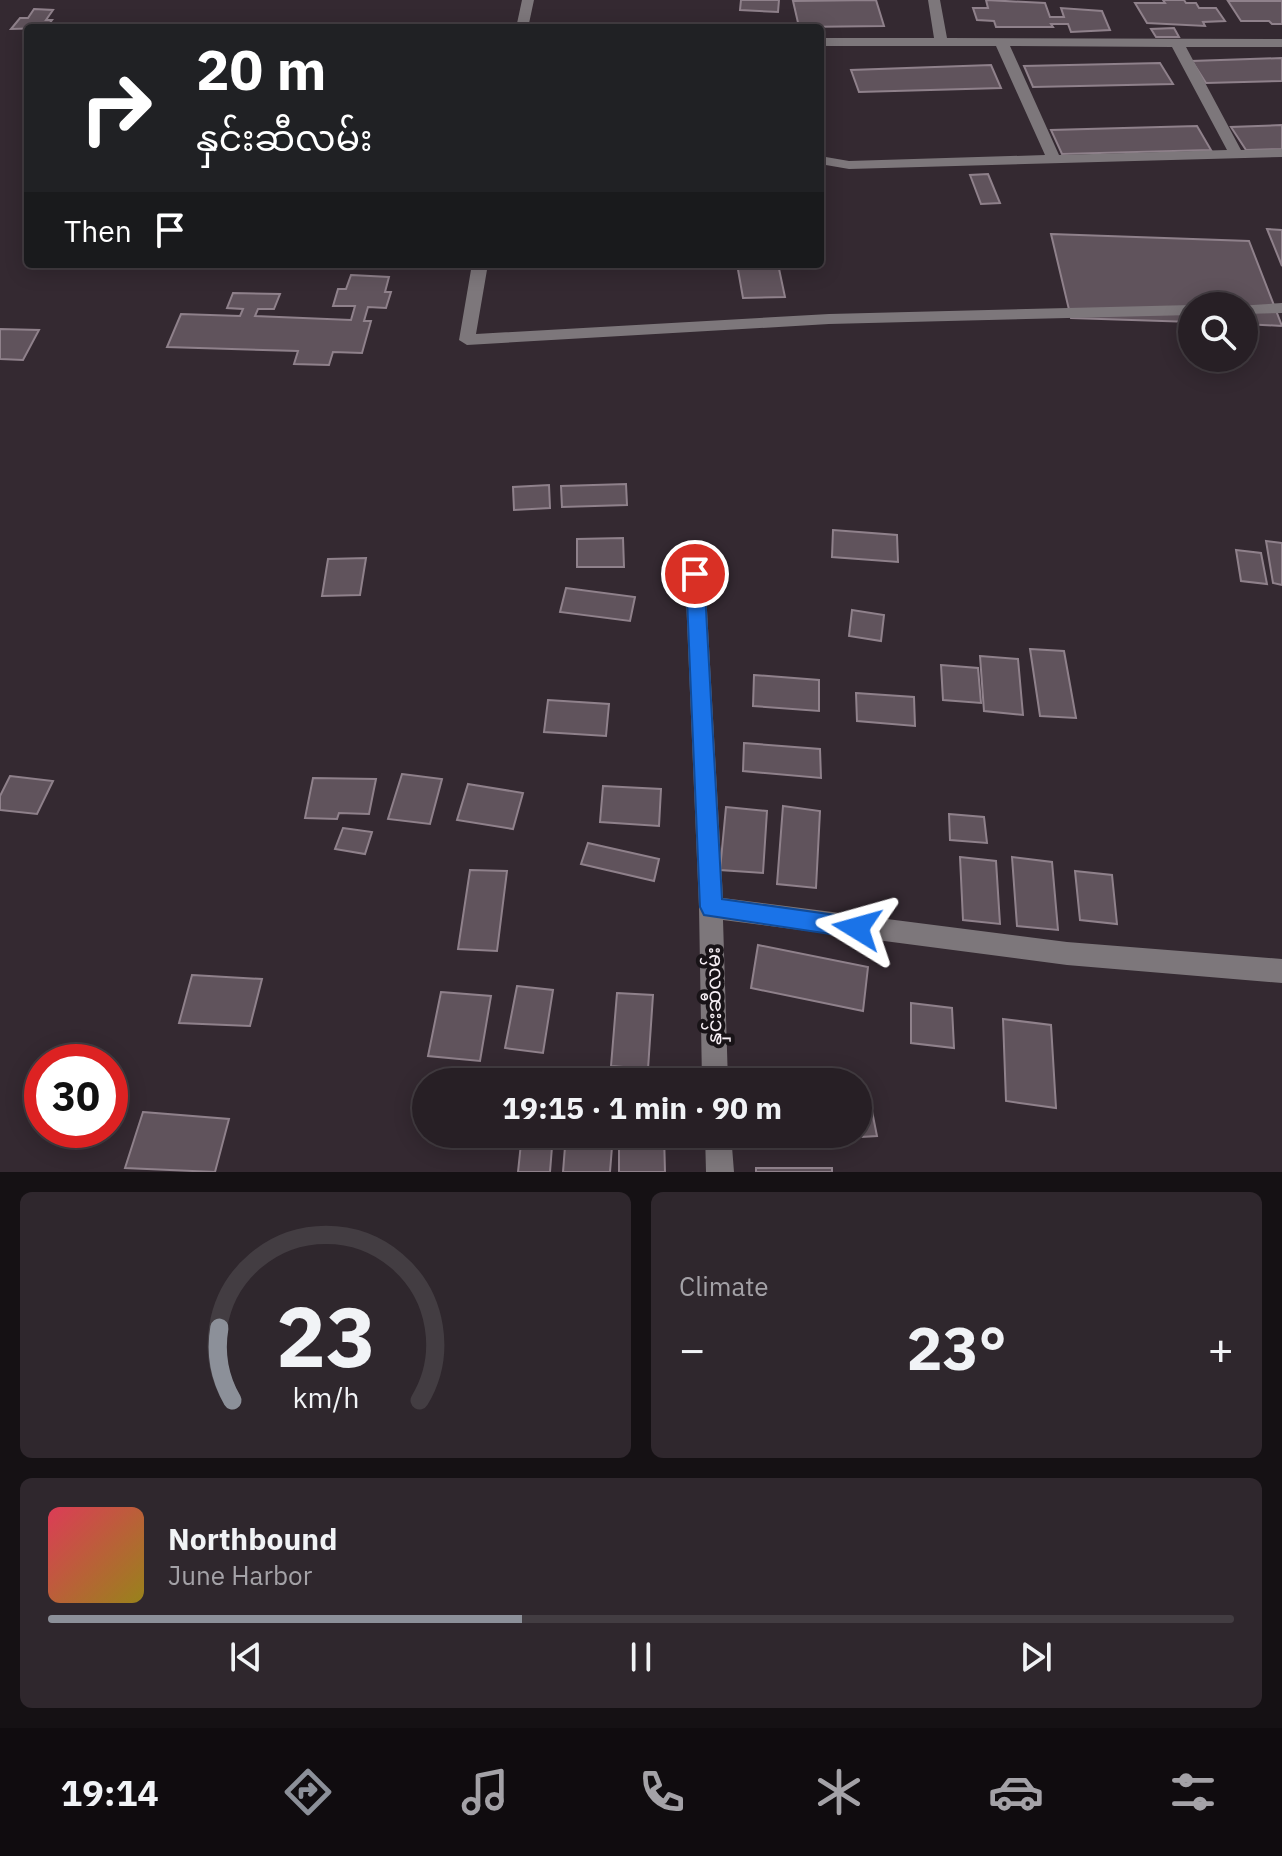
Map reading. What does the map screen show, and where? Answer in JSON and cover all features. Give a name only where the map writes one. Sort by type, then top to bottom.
[{"type":"street","points":[[523,24],[528,0]]},
{"type":"street","points":[[934,0],[941,42]]},
{"type":"street","points":[[824,42],[1282,43]]},
{"type":"street","points":[[1177,43],[1236,154]]},
{"type":"street","points":[[1002,44],[1054,160]]},
{"type":"street","points":[[824,161],[849,165],[1282,153]]},
{"type":"street","points":[[479,268],[467,340],[829,319],[1178,310]]},
{"type":"street","points":[[1258,309],[1282,308]]},
{"type":"street","name":"နှင်းဆီလမ်း","points":[[695,574],[711,907],[715,1068]]},
{"type":"street","points":[[711,907],[915,936],[1217,968],[1282,971]]},
{"type":"street","points":[[719,1148],[720,1172]]},
{"type":"building","points":[[741,0],[779,0],[778,12],[740,10]]},
{"type":"building","points":[[876,0],[884,26],[798,24],[793,1]]},
{"type":"building","points":[[986,0],[1045,3],[1050,17],[1064,17],[1061,8],[1102,11],[1110,30],[1071,32],[1068,24],[996,27],[994,21],[977,20],[973,8],[988,8]]},
{"type":"building","points":[[1163,0],[1184,0],[1186,3],[1196,3],[1199,8],[1216,8],[1225,21],[1203,22],[1205,26],[1147,23],[1135,3],[1165,3]]},
{"type":"building","points":[[1228,1],[1282,1],[1282,24],[1241,21]]},
{"type":"building","points":[[34,9],[53,10],[46,20],[52,20],[49,24],[24,24],[24,29],[11,29],[20,18],[28,18]]},
{"type":"building","points":[[1174,28],[1179,37],[1156,37],[1151,29]]},
{"type":"building","points":[[1282,58],[1282,81],[1206,83],[1192,61]]},
{"type":"building","points":[[1160,63],[1173,84],[1033,87],[1024,66]]},
{"type":"building","points":[[991,65],[1001,88],[859,92],[851,70]]},
{"type":"building","points":[[1282,125],[1282,149],[1246,150],[1231,127]]},
{"type":"building","points":[[1197,126],[1211,150],[1062,154],[1051,130]]},
{"type":"building","points":[[988,174],[1000,203],[981,204],[970,175]]},
{"type":"building","points":[[1267,229],[1282,230],[1282,266]]},
{"type":"building","points":[[1051,234],[1249,241],[1282,326],[1258,325],[1258,292],[1178,292],[1178,322],[1071,318]]},
{"type":"building","points":[[738,268],[779,268],[785,297],[743,298]]},
{"type":"building","points":[[351,275],[389,277],[385,292],[391,292],[386,308],[368,307],[364,321],[371,321],[362,353],[333,352],[329,365],[294,364],[298,351],[167,347],[181,314],[240,316],[243,309],[227,308],[233,293],[280,294],[274,309],[258,309],[255,316],[351,320],[355,306],[333,306],[338,289],[346,289]]},
{"type":"building","points":[[0,329],[39,330],[23,360],[0,359]]},
{"type":"building","points":[[626,484],[627,505],[562,507],[561,486]]},
{"type":"building","points":[[549,485],[550,508],[514,510],[513,487]]},
{"type":"building","points":[[833,530],[897,535],[898,562],[832,557]]},
{"type":"building","points":[[623,538],[624,567],[577,567],[577,539]]},
{"type":"building","points":[[1266,541],[1282,543],[1282,585],[1273,583]]},
{"type":"building","points":[[1236,550],[1261,553],[1267,584],[1241,581]]},
{"type":"building","points":[[366,558],[360,595],[322,596],[328,559]]},
{"type":"building","points":[[566,588],[635,597],[630,621],[560,612]]},
{"type":"building","points":[[852,610],[884,615],[881,641],[849,636]]},
{"type":"building","points":[[1030,649],[1064,651],[1076,718],[1040,716]]},
{"type":"building","points":[[980,656],[1018,659],[1023,715],[984,711]]},
{"type":"building","points":[[941,665],[978,668],[981,703],[943,700]]},
{"type":"building","points":[[754,675],[819,680],[819,711],[753,706]]},
{"type":"building","points":[[856,693],[914,697],[915,726],[857,721]]},
{"type":"building","points":[[548,700],[609,704],[606,736],[544,732]]},
{"type":"building","points":[[744,743],[820,749],[821,778],[743,771]]},
{"type":"building","points":[[402,774],[442,779],[430,824],[388,819]]},
{"type":"building","points":[[10,776],[53,781],[37,814],[0,810],[0,796]]},
{"type":"building","points":[[313,778],[376,779],[369,814],[339,813],[337,819],[305,818]]},
{"type":"building","points":[[468,784],[523,793],[513,829],[457,820]]},
{"type":"building","points":[[603,786],[661,789],[659,826],[600,822]]},
{"type":"building","points":[[783,806],[820,811],[816,888],[777,884]]},
{"type":"building","points":[[726,807],[767,811],[763,873],[720,870]]},
{"type":"building","points":[[949,814],[984,817],[987,843],[950,840]]},
{"type":"building","points":[[343,828],[372,832],[365,854],[335,849]]},
{"type":"building","points":[[588,843],[659,859],[654,881],[581,864]]},
{"type":"building","points":[[960,857],[996,861],[1000,924],[963,920]]},
{"type":"building","points":[[1012,857],[1052,862],[1058,930],[1017,926]]},
{"type":"building","points":[[470,870],[507,871],[497,951],[458,949]]},
{"type":"building","points":[[1075,871],[1112,875],[1117,924],[1080,920]]},
{"type":"building","points":[[758,945],[868,967],[863,1011],[751,988]]},
{"type":"building","points":[[192,975],[262,979],[250,1026],[179,1023]]},
{"type":"building","points":[[517,986],[553,990],[543,1053],[505,1048]]},
{"type":"building","points":[[441,992],[491,996],[480,1061],[428,1056]]},
{"type":"building","points":[[617,993],[653,995],[648,1068],[611,1066]]},
{"type":"building","points":[[911,1003],[952,1008],[954,1048],[911,1043]]},
{"type":"building","points":[[1003,1019],[1051,1025],[1056,1108],[1006,1101]]},
{"type":"building","points":[[872,1111],[877,1136],[872,1136]]},
{"type":"building","points":[[143,1112],[229,1119],[215,1172],[125,1168]]},
{"type":"building","points":[[521,1148],[552,1148],[550,1172],[518,1172]]},
{"type":"building","points":[[565,1148],[612,1148],[610,1172],[563,1172]]},
{"type":"building","points":[[619,1148],[664,1148],[665,1172],[619,1172]]},
{"type":"building","points":[[756,1168],[832,1168],[832,1172],[756,1172]]},
{"type":"route","points":[[695,574],[711,907],[857,928]]}]
